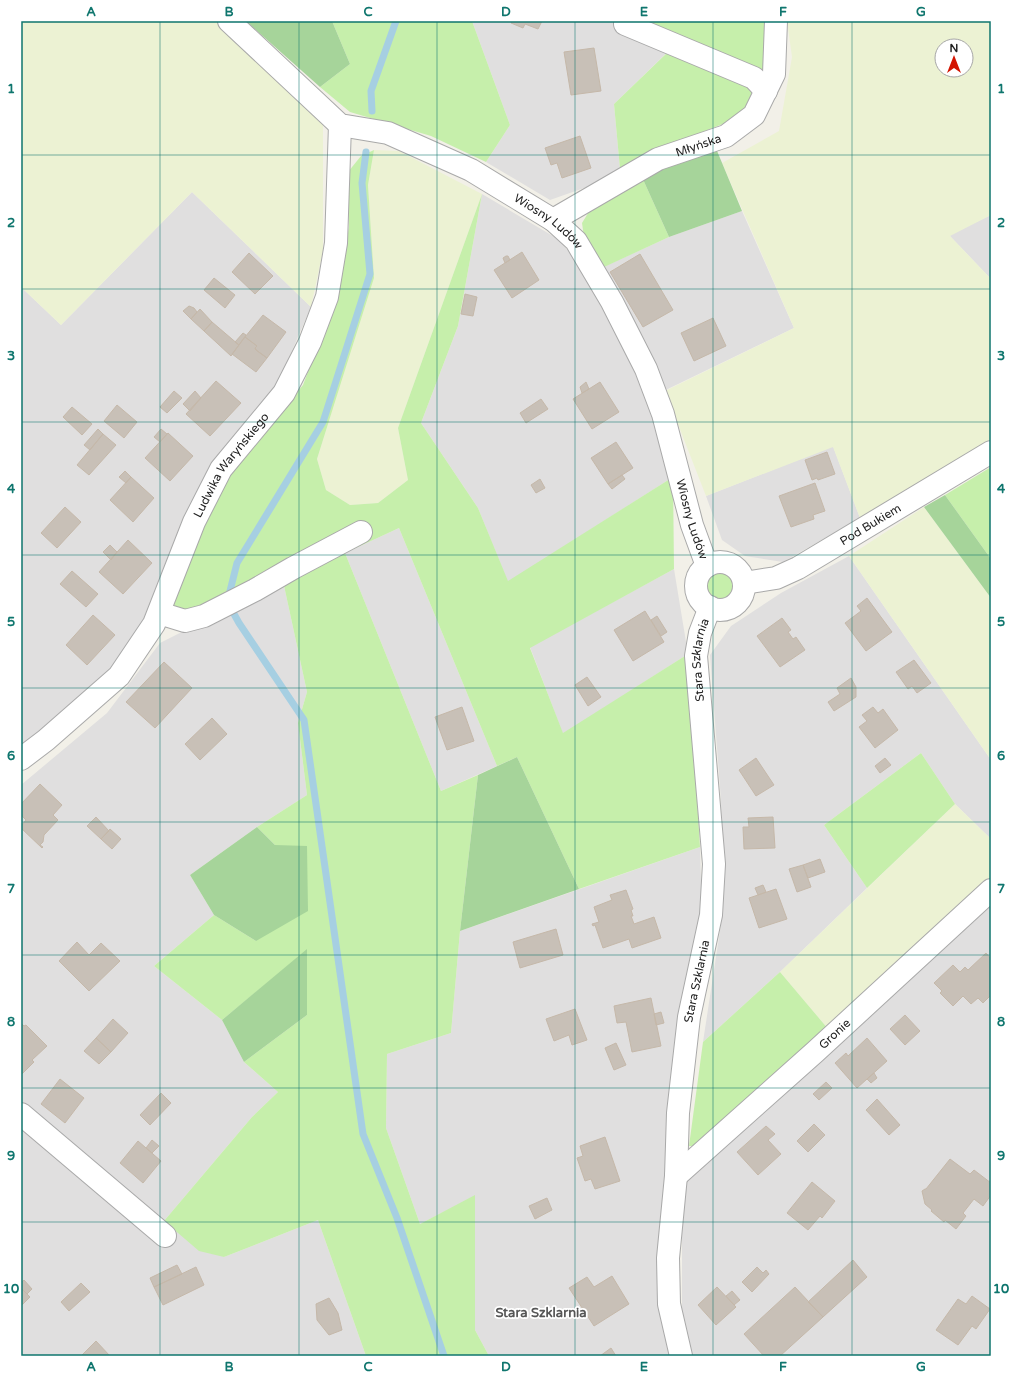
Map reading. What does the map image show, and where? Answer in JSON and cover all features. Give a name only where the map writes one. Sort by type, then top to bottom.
[{"type":"street","points":[[229,21],[340,125]]},
{"type":"street","name":"Młyńska","points":[[554,220],[658,159],[726,136],[754,115],[774,74],[776,21]]},
{"type":"street","points":[[625,24],[754,78],[766,91]]},
{"type":"street","name":"Wiosny Ludów","points":[[340,125],[388,133],[471,170],[554,220],[576,241],[612,302],[646,369],[663,414],[692,525],[707,566]]},
{"type":"street","name":"Ludwika Waryńskiego","points":[[21,759],[46,740],[119,676],[154,624],[194,522],[221,469],[284,394],[310,342],[327,297],[336,243],[340,125]]},
{"type":"street","name":"Pod Bukiem","points":[[744,583],[776,578],[798,568],[991,452]]},
{"type":"street","points":[[159,613],[185,621],[204,616],[361,532]]},
{"type":"street","name":"Wiosny Ludów","points":[[710,607],[699,598],[696,584],[702,570],[707,566],[714,562],[730,564],[742,575],[744,583]]},
{"type":"street","points":[[710,607],[724,609],[737,603],[744,590],[744,583]]},
{"type":"street","name":"Stara Szklarnia","points":[[681,1356],[669,1304],[668,1258],[676,1176],[678,1113],[689,1017],[711,915],[714,864],[696,656],[700,633],[710,607]]},
{"type":"street","name":"Gronie","points":[[676,1176],[815,1052],[991,890]]},
{"type":"street","points":[[21,1114],[165,1236]]},
{"type":"shaded area","points":[[472,21],[638,21],[682,38],[614,104],[620,169],[601,182],[550,200],[486,162],[510,125]]},
{"type":"shaded area","points":[[192,192],[311,307],[274,392],[205,475],[148,614],[112,667],[73,707],[21,751],[21,287],[61,325]]},
{"type":"shaded area","points":[[482,194],[558,239],[588,274],[669,237],[742,211],[794,328],[647,399],[673,477],[508,582],[478,508],[421,423],[458,326]]},
{"type":"shaded area","points":[[991,215],[991,279],[949,235]]},
{"type":"shaded area","points":[[833,446],[860,518],[783,562],[745,556],[722,540],[706,496]]},
{"type":"shaded area","points":[[399,528],[497,766],[441,791],[345,553]]},
{"type":"shaded area","points":[[849,556],[991,760],[991,839],[955,804],[921,753],[824,825],[867,888],[780,972],[703,1042],[723,911],[721,801],[710,655],[731,626],[781,593]]},
{"type":"shaded area","points":[[674,569],[688,654],[563,734],[530,647]]},
{"type":"shaded area","points":[[283,581],[307,692],[298,723],[307,795],[257,827],[190,875],[214,915],[154,966],[222,1020],[244,1062],[278,1092],[252,1117],[164,1221],[224,1257],[318,1220],[366,1356],[21,1356],[21,785],[107,713],[160,643]]},
{"type":"shaded area","points":[[700,847],[702,915],[672,1356],[489,1356],[475,1330],[475,1196],[420,1224],[386,1128],[387,1054],[451,1033],[460,931]]},
{"type":"shaded area","points":[[991,897],[991,1356],[693,1356],[682,1313],[682,1184]]},
{"type":"green space","points":[[21,21],[219,21],[271,71],[323,125],[323,251],[311,307],[192,192],[61,325],[21,287]]},
{"type":"green space","points":[[246,21],[332,21],[350,64],[320,87]]},
{"type":"green space","points":[[332,21],[472,21],[510,125],[486,162],[431,136],[350,112],[320,87],[350,64]]},
{"type":"green space","points":[[638,21],[769,21],[763,75]]},
{"type":"green space","points":[[787,21],[991,21],[991,215],[950,236],[991,279],[991,439],[860,518],[833,447],[706,496],[665,391],[794,328],[722,163],[779,131],[792,57]]},
{"type":"green space","points":[[670,50],[740,79],[751,89],[751,102],[740,117],[650,153],[620,169],[614,104]]},
{"type":"green space","points":[[715,146],[742,211],[669,237],[641,175]]},
{"type":"green space","points":[[374,150],[399,151],[482,194],[398,428],[408,480],[378,503],[350,505],[326,490],[317,459],[374,278],[368,185]]},
{"type":"green space","points":[[374,150],[368,185],[374,278],[317,459],[326,490],[350,505],[378,503],[408,480],[398,428],[482,194],[458,326],[421,423],[478,508],[508,581],[673,477],[674,569],[530,648],[563,733],[688,654],[700,847],[579,889],[517,757],[497,766],[399,528],[345,553],[441,791],[478,775],[460,931],[451,1033],[387,1054],[386,1128],[420,1224],[475,1195],[475,1330],[489,1356],[366,1356],[318,1220],[224,1257],[199,1251],[164,1221],[252,1117],[278,1092],[244,1062],[307,1015],[307,950],[222,1020],[154,966],[214,915],[256,941],[275,845],[257,827],[307,795],[298,723],[307,692],[283,581],[190,613],[172,609],[199,532],[238,462],[303,385],[337,294],[349,227],[348,172],[361,156]]},
{"type":"green space","points":[[641,175],[669,237],[602,268],[584,237],[582,223],[593,205]]},
{"type":"green space","points":[[991,467],[991,559],[945,495]]},
{"type":"green space","points":[[945,495],[991,559],[991,598],[924,507]]},
{"type":"green space","points":[[924,507],[991,598],[991,760],[849,556]]},
{"type":"green space","points":[[719,568],[730,573],[735,584],[730,595],[719,600],[708,595],[703,584],[708,573]]},
{"type":"green space","points":[[921,753],[955,804],[867,888],[824,825]]},
{"type":"green space","points":[[517,757],[579,889],[460,931],[478,775]]},
{"type":"green space","points":[[955,804],[991,839],[991,881],[829,1030],[780,972]]},
{"type":"green space","points":[[257,827],[275,845],[307,846],[308,911],[256,941],[214,915],[190,875]]},
{"type":"green space","points":[[307,949],[307,1015],[244,1062],[222,1020]]},
{"type":"green space","points":[[780,972],[829,1030],[701,1146],[689,1146],[703,1042]]},
{"type":"building","points":[[512,21],[542,21],[538,29],[525,24],[523,28],[511,23]]},
{"type":"building","points":[[594,48],[601,91],[571,95],[564,52]]},
{"type":"building","points":[[580,136],[591,168],[562,178],[557,163],[551,165],[545,148]]},
{"type":"building","points":[[522,252],[539,280],[512,298],[494,270]]},
{"type":"building","points":[[249,253],[273,276],[255,294],[232,272]]},
{"type":"building","points":[[640,254],[673,310],[643,327],[610,272]]},
{"type":"building","points":[[508,256],[510,260],[505,263],[503,258]]},
{"type":"building","points":[[214,278],[235,295],[225,308],[204,290]]},
{"type":"building","points":[[465,294],[477,297],[473,316],[461,314]]},
{"type":"building","points":[[189,306],[194,308],[197,312],[191,319],[183,311]]},
{"type":"building","points":[[200,309],[212,322],[204,331],[191,319]]},
{"type":"building","points":[[263,315],[286,332],[267,358],[256,350],[255,348],[257,346],[245,337]]},
{"type":"building","points":[[713,318],[726,346],[694,361],[681,333]]},
{"type":"building","points":[[212,322],[239,345],[231,356],[204,331]]},
{"type":"building","points":[[243,333],[246,335],[239,345],[235,342]]},
{"type":"building","points":[[245,337],[257,346],[255,348],[256,350],[267,358],[256,372],[232,354]]},
{"type":"building","points":[[216,381],[241,403],[210,436],[186,414]]},
{"type":"building","points":[[586,382],[589,389],[582,393],[580,387]]},
{"type":"building","points":[[600,382],[619,412],[592,429],[573,399]]},
{"type":"building","points":[[174,391],[182,398],[167,413],[160,407]]},
{"type":"building","points":[[195,391],[201,398],[190,411],[183,404]]},
{"type":"building","points":[[541,399],[548,409],[526,423],[520,413]]},
{"type":"building","points":[[117,405],[137,422],[124,438],[104,421]]},
{"type":"building","points":[[72,407],[92,424],[82,435],[63,417]]},
{"type":"building","points":[[98,429],[103,434],[90,450],[84,445]]},
{"type":"building","points":[[161,429],[167,434],[160,442],[154,437]]},
{"type":"building","points":[[168,433],[193,456],[170,481],[145,458]]},
{"type":"building","points":[[103,434],[116,445],[89,475],[77,465]]},
{"type":"building","points":[[616,442],[633,468],[608,484],[591,458]]},
{"type":"building","points":[[827,452],[835,474],[818,480],[817,478],[812,480],[805,460]]},
{"type":"building","points":[[125,471],[131,477],[126,483],[119,477]]},
{"type":"building","points":[[622,475],[625,479],[612,489],[608,484]]},
{"type":"building","points":[[131,477],[154,498],[133,522],[110,500]]},
{"type":"building","points":[[540,479],[545,488],[536,493],[531,485]]},
{"type":"building","points":[[815,483],[825,511],[813,515],[814,519],[791,527],[779,496]]},
{"type":"building","points":[[65,507],[81,522],[57,548],[41,533]]},
{"type":"building","points":[[128,540],[152,563],[123,594],[99,572]]},
{"type":"building","points":[[110,545],[117,552],[111,560],[103,552]]},
{"type":"building","points":[[72,571],[98,594],[86,607],[60,584]]},
{"type":"building","points":[[867,598],[892,632],[866,651],[845,623],[861,611],[857,606]]},
{"type":"building","points":[[645,611],[664,642],[633,661],[614,630]]},
{"type":"building","points":[[93,615],[115,635],[87,665],[66,645]]},
{"type":"building","points":[[657,616],[667,632],[661,636],[651,620]]},
{"type":"building","points":[[782,618],[791,630],[788,632],[793,639],[796,637],[805,650],[780,667],[757,636]]},
{"type":"building","points":[[914,660],[931,683],[917,693],[912,686],[908,689],[896,672]]},
{"type":"building","points":[[164,662],[192,688],[155,728],[126,702]]},
{"type":"building","points":[[587,677],[601,697],[588,706],[575,685]]},
{"type":"building","points":[[851,678],[856,687],[856,697],[834,711],[828,702],[840,694],[837,688]]},
{"type":"building","points":[[462,707],[474,741],[447,750],[435,717]]},
{"type":"building","points":[[873,707],[878,713],[883,709],[898,730],[875,748],[859,727],[867,721],[862,715]]},
{"type":"building","points":[[212,718],[227,734],[200,760],[185,744]]},
{"type":"building","points":[[756,758],[774,785],[756,796],[739,770]]},
{"type":"building","points":[[885,758],[891,765],[880,773],[875,766]]},
{"type":"building","points":[[40,784],[62,805],[53,815],[58,820],[44,835],[43,842],[40,845],[43,847],[42,848],[21,828],[26,820],[21,813],[21,804]]},
{"type":"building","points":[[96,817],[109,831],[101,839],[87,826]]},
{"type":"building","points":[[773,817],[775,848],[744,849],[743,827],[749,827],[748,818]]},
{"type":"building","points":[[110,829],[121,839],[112,849],[101,839]]},
{"type":"building","points":[[820,859],[825,872],[808,878],[803,865]]},
{"type":"building","points":[[803,865],[811,887],[797,892],[789,869]]},
{"type":"building","points":[[763,885],[766,892],[758,895],[755,888]]},
{"type":"building","points":[[776,889],[787,919],[759,928],[749,898]]},
{"type":"building","points":[[626,890],[633,909],[631,910],[633,916],[631,916],[634,924],[654,917],[661,938],[632,948],[629,939],[603,948],[595,925],[593,926],[592,924],[599,922],[594,907],[612,900],[610,895]]},
{"type":"building","points":[[556,929],[563,955],[520,968],[513,942]]},
{"type":"building","points":[[77,942],[89,955],[101,943],[120,961],[89,991],[59,961]]},
{"type":"building","points":[[986,953],[991,959],[991,995],[983,1003],[978,998],[971,1004],[963,996],[953,1006],[940,993],[942,991],[934,983],[953,965],[960,972],[965,967],[968,970]]},
{"type":"building","points":[[651,998],[661,1046],[632,1052],[626,1022],[617,1023],[614,1006]]},
{"type":"building","points":[[575,1009],[587,1040],[572,1045],[569,1035],[554,1041],[546,1019]]},
{"type":"building","points":[[661,1012],[664,1023],[656,1025],[654,1014]]},
{"type":"building","points":[[905,1015],[920,1031],[905,1045],[890,1029]]},
{"type":"building","points":[[113,1019],[128,1033],[111,1052],[96,1038]]},
{"type":"building","points":[[21,1023],[24,1026],[26,1025],[47,1046],[32,1060],[34,1062],[21,1075]]},
{"type":"building","points":[[96,1038],[111,1052],[99,1064],[84,1051]]},
{"type":"building","points":[[867,1038],[887,1061],[857,1088],[835,1063],[846,1053],[848,1056]]},
{"type":"building","points":[[616,1043],[626,1065],[614,1070],[605,1048]]},
{"type":"building","points":[[874,1073],[877,1078],[871,1083],[867,1079]]},
{"type":"building","points":[[60,1079],[84,1098],[65,1123],[41,1104]]},
{"type":"building","points":[[826,1082],[832,1088],[819,1100],[813,1094]]},
{"type":"building","points":[[161,1093],[171,1103],[150,1125],[140,1115]]},
{"type":"building","points":[[877,1099],[900,1125],[889,1135],[866,1110]]},
{"type":"building","points":[[814,1124],[825,1135],[808,1152],[797,1141]]},
{"type":"building","points":[[766,1126],[775,1134],[768,1140],[781,1154],[758,1175],[737,1152]]},
{"type":"building","points":[[605,1137],[620,1181],[595,1189],[591,1179],[585,1181],[577,1158],[583,1156],[580,1146]]},
{"type":"building","points":[[152,1140],[159,1146],[152,1153],[146,1148]]},
{"type":"building","points":[[138,1141],[161,1161],[143,1183],[120,1163]]},
{"type":"building","points":[[950,1159],[970,1174],[974,1170],[991,1183],[991,1195],[983,1206],[974,1199],[963,1213],[966,1216],[956,1229],[945,1220],[944,1222],[931,1211],[932,1210],[925,1204],[922,1191],[926,1189]]},
{"type":"building","points":[[812,1182],[835,1201],[822,1218],[820,1216],[808,1230],[787,1213]]},
{"type":"building","points":[[547,1198],[552,1210],[535,1219],[529,1206]]},
{"type":"building","points":[[853,1260],[867,1277],[823,1317],[808,1302]]},
{"type":"building","points":[[177,1265],[182,1274],[154,1287],[150,1278]]},
{"type":"building","points":[[196,1267],[204,1285],[163,1305],[154,1287]]},
{"type":"building","points":[[757,1267],[763,1273],[766,1270],[769,1274],[752,1292],[742,1282]]},
{"type":"building","points":[[612,1276],[629,1304],[594,1326],[569,1288],[587,1277],[594,1287]]},
{"type":"building","points":[[24,1280],[32,1289],[27,1294],[21,1288],[21,1283]]},
{"type":"building","points":[[81,1283],[90,1292],[69,1311],[61,1302]]},
{"type":"building","points":[[717,1287],[736,1307],[716,1325],[698,1305]]},
{"type":"building","points":[[795,1287],[823,1317],[780,1356],[764,1356],[744,1334]]},
{"type":"building","points":[[21,1288],[30,1297],[21,1306]]},
{"type":"building","points":[[732,1291],[740,1300],[734,1305],[726,1296]]},
{"type":"building","points":[[972,1296],[990,1309],[976,1329],[972,1326],[958,1345],[936,1330],[958,1299],[966,1304]]},
{"type":"building","points":[[329,1298],[338,1313],[342,1330],[329,1335],[317,1320],[316,1304]]},
{"type":"building","points":[[96,1341],[110,1356],[81,1356]]},
{"type":"building","points":[[611,1348],[616,1356],[600,1356]]},
{"type":"waterway","points":[[372,111],[371,91],[396,21]]},
{"type":"waterway","points":[[230,591],[237,563],[323,422],[370,274],[362,183],[366,152]]},
{"type":"waterway","points":[[234,614],[304,720],[363,1134],[397,1218],[444,1356]]},
{"type":"district","name":"Stara Szklarnia","points":[[541,1312]]}]
